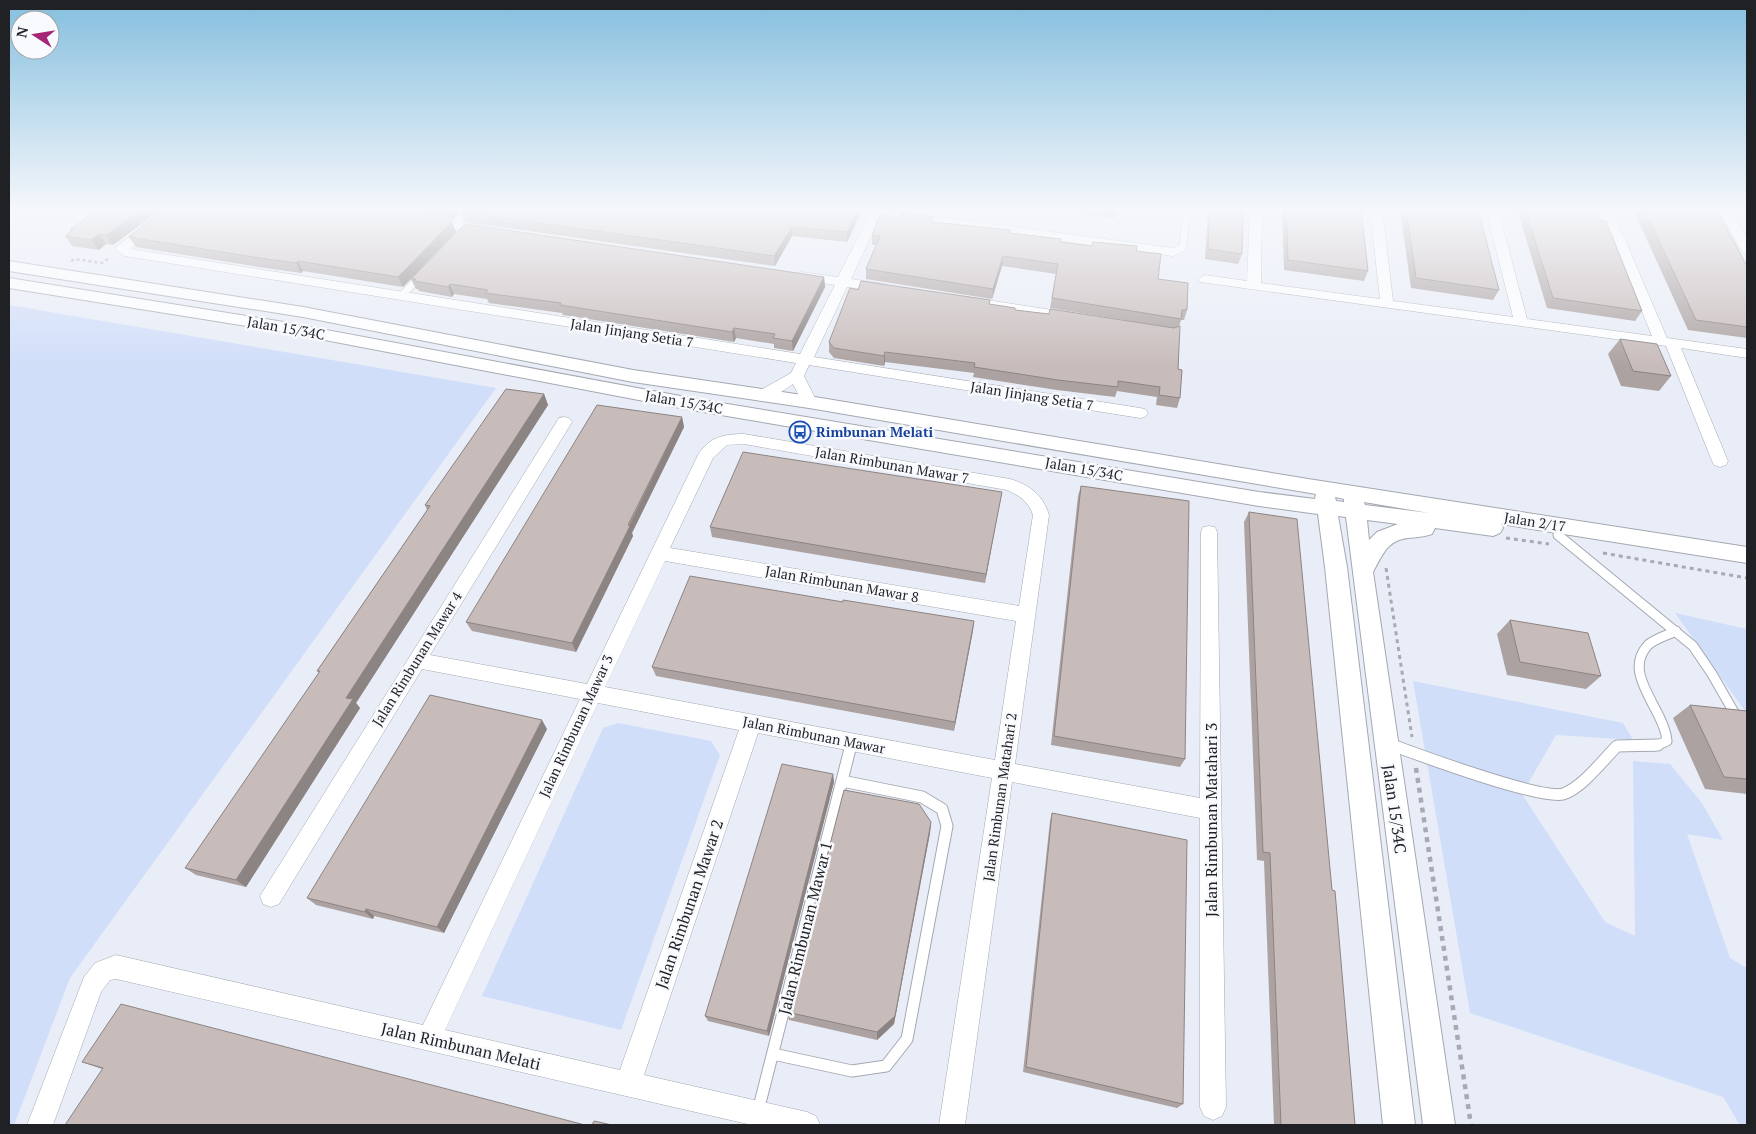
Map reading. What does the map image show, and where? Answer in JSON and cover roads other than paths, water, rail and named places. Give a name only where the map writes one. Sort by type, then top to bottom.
[{"type":"street","name":"Jalan Jinjang Setia 7","points":[[191,262],[1140,414]]},
{"type":"street","points":[[762,396],[797,376],[852,262]]},
{"type":"street","points":[[1254,285],[1255,262]]},
{"type":"street","points":[[1383,262],[1388,304]]},
{"type":"street","points":[[1506,262],[1521,322]]},
{"type":"street","points":[[1630,262],[1720,461]]},
{"type":"street","points":[[9,266],[51,278]]},
{"type":"street","points":[[783,273],[900,291]]},
{"type":"street","points":[[9,283],[51,278]]},
{"type":"street","name":"Jalan 15/34C","points":[[51,278],[304,312],[633,376],[809,402],[1325,498]]},
{"type":"street","name":"Jalan 15/34C","points":[[51,278],[278,326],[691,404],[1259,499],[1325,498]]},
{"type":"street","points":[[1204,279],[1747,353]]},
{"type":"street","points":[[958,300],[1084,319]]},
{"type":"street","points":[[797,376],[809,402]]},
{"type":"street","name":"Jalan Rimbunan Mawar 4","points":[[271,896],[564,422]]},
{"type":"street","name":"Jalan Rimbunan Mawar 7","points":[[744,439],[1010,485]]},
{"type":"street","name":"Jalan Rimbunan Mawar 3","points":[[429,1038],[706,454],[714,444],[727,440],[744,439]]},
{"type":"street","name":"Jalan Rimbunan Matahari 2","points":[[952,1125],[1040,515],[1037,502],[1025,492],[1010,485]]},
{"type":"street","name":"Jalan 15/34C","points":[[1325,498],[1336,567],[1399,1125]]},
{"type":"street","name":"Jalan 2/17","points":[[1325,498],[1747,555]]},
{"type":"street","points":[[1259,499],[1286,506],[1312,521],[1336,567]]},
{"type":"street","points":[[1354,502],[1470,526]]},
{"type":"street","name":"Jalan 15/34C","points":[[1354,502],[1439,1125]]},
{"type":"street","points":[[1362,571],[1380,541],[1386,536],[1401,531],[1470,526]]},
{"type":"street","name":"Jalan 2/17","points":[[1470,526],[1494,532],[1558,535],[1747,566]]},
{"type":"street","name":"Jalan Rimbunan Matahari 3","points":[[1209,532],[1213,1107]]},
{"type":"street","name":"Jalan Rimbunan Mawar 8","points":[[659,553],[1026,615]]},
{"type":"street","name":"Jalan Rimbunan Mawar","points":[[417,660],[1211,810]]},
{"type":"street","name":"Jalan Rimbunan Mawar 2","points":[[628,1084],[751,723]]},
{"type":"street","name":"Jalan Rimbunan Melati","points":[[40,1125],[92,986],[104,971],[116,968],[806,1125]]},
{"type":"lane","points":[[402,296],[428,269]]},
{"type":"lane","points":[[1558,535],[1693,646],[1712,674],[1747,735]]},
{"type":"lane","points":[[1386,744],[1530,790],[1560,795],[1573,788],[1617,746],[1655,746],[1667,741],[1666,728],[1640,679],[1639,660],[1649,644],[1676,631]]},
{"type":"lane","name":"Jalan Rimbunan Mawar 1","points":[[757,1114],[852,742]]},
{"type":"lane","points":[[773,1054],[852,1072],[886,1066],[907,1039],[947,826],[942,809],[922,797],[842,781]]},
{"type":"place","name":"Rimbunan Melati","points":[[800,432]]}]
